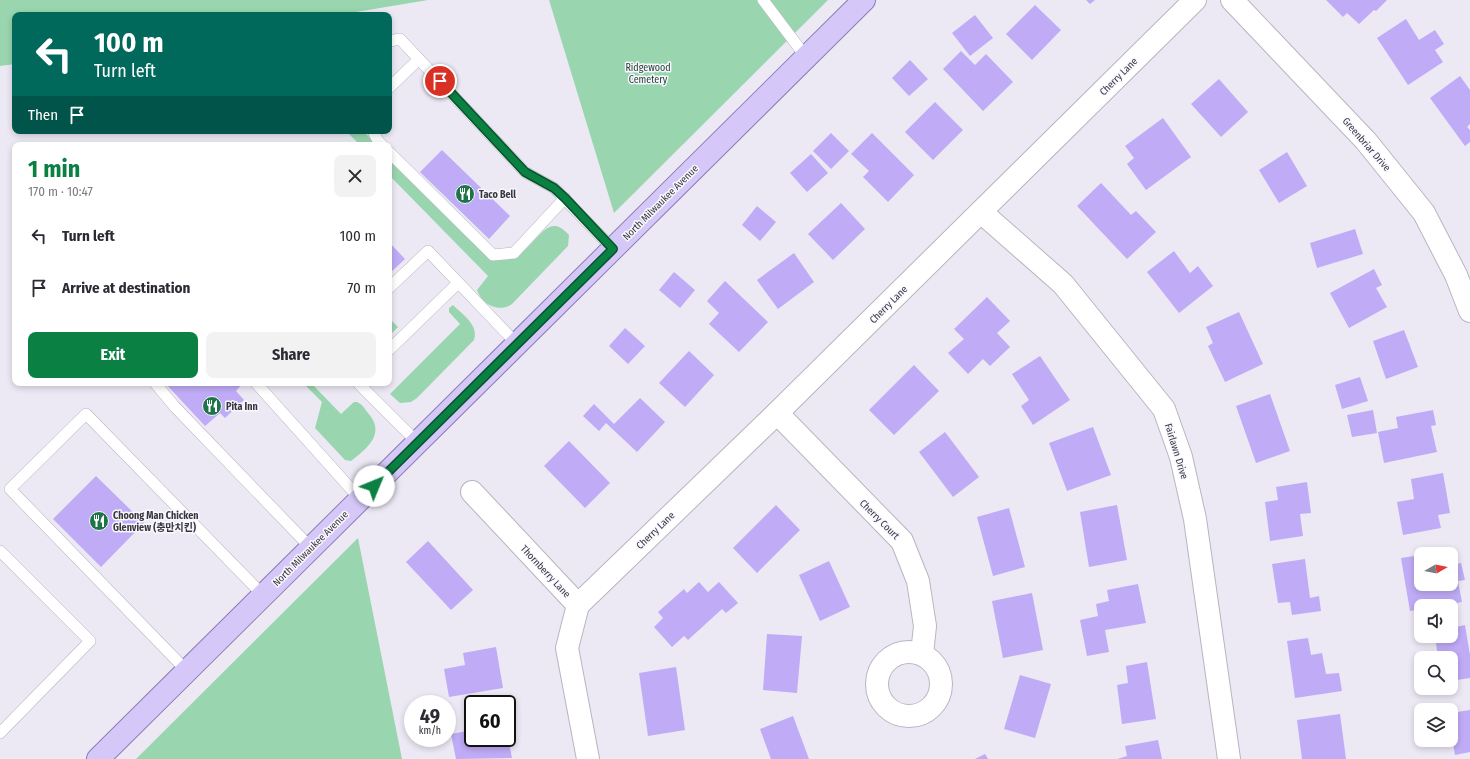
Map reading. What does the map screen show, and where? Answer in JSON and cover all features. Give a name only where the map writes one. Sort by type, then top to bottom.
[{"type":"main road","name":"North Milwaukee Avenue","points":[[98,759],[864,0]]},
{"type":"street","name":"Cherry Lane","points":[[578,605],[981,212],[1195,0]]},
{"type":"street","name":"Greenbriar Drive","points":[[1232,0],[1366,140],[1424,213],[1456,275],[1470,311]]},
{"type":"street","name":"Fairlawn Drive","points":[[981,212],[1063,284],[1164,409],[1181,457],[1195,519],[1229,759]]},
{"type":"street","name":"Cherry Court","points":[[776,413],[902,541],[918,581],[925,626],[922,654]]},
{"type":"street","name":"Thornberry Lane","points":[[472,492],[578,605],[567,648],[588,759]]},
{"type":"lane","points":[[763,0],[806,57]]},
{"type":"lane","points":[[392,40],[400,39],[525,172],[554,188],[613,249]]},
{"type":"lane","points":[[392,85],[419,59]]},
{"type":"lane","points":[[392,155],[493,255],[514,253],[565,198]]},
{"type":"lane","points":[[392,285],[428,251],[517,344]]},
{"type":"lane","points":[[392,347],[458,283]]},
{"type":"lane","points":[[157,386],[175,408],[311,548]]},
{"type":"lane","points":[[259,386],[360,499]]},
{"type":"lane","points":[[361,386],[417,442]]},
{"type":"lane","points":[[187,671],[10,489],[21,478],[86,414],[263,595]]},
{"type":"lane","points":[[0,551],[90,642],[0,733]]},
{"type":"green space","points":[[0,0],[428,0],[356,12],[12,12],[12,64],[0,66]]},
{"type":"green space","name":"Ridgewood Cemetery","points":[[549,0],[828,0],[614,213]]},
{"type":"green space","points":[[349,134],[366,134],[374,142],[357,142]]},
{"type":"green space","points":[[392,160],[494,259],[508,259],[519,254],[551,226],[559,227],[569,235],[568,246],[512,304],[507,307],[502,308],[492,306],[483,300],[479,295],[477,290],[488,276],[392,178]]},
{"type":"green space","points":[[453,305],[472,325],[475,335],[474,340],[417,398],[411,402],[400,403],[390,394],[460,324],[449,312],[449,308]]},
{"type":"green space","points":[[392,321],[398,327],[392,333]]},
{"type":"green space","points":[[306,386],[314,386],[341,414],[354,402],[357,402],[373,420],[375,434],[373,440],[351,461],[345,460],[315,428],[322,402]]},
{"type":"green space","points":[[358,538],[402,759],[136,759]]},
{"type":"building","points":[[1086,0],[1095,0],[1090,4]]},
{"type":"building","points":[[1326,0],[1387,0],[1359,24],[1347,13],[1343,17]]},
{"type":"building","points":[[1035,5],[1061,30],[1032,60],[1006,34]]},
{"type":"building","points":[[975,15],[993,38],[970,56],[952,33]]},
{"type":"building","points":[[1406,19],[1419,40],[1435,30],[1444,44],[1435,50],[1443,62],[1408,85],[1377,38]]},
{"type":"building","points":[[961,51],[975,65],[986,54],[1013,82],[983,111],[943,69]]},
{"type":"building","points":[[910,60],[928,79],[909,96],[892,78]]},
{"type":"building","points":[[1460,76],[1470,90],[1470,124],[1467,127],[1470,130],[1470,142],[1465,146],[1430,98]]},
{"type":"building","points":[[1219,79],[1248,112],[1221,137],[1191,104]]},
{"type":"building","points":[[935,102],[963,130],[933,160],[905,132]]},
{"type":"building","points":[[1163,118],[1191,157],[1146,190],[1127,164],[1134,158],[1125,146]]},
{"type":"building","points":[[831,133],[849,151],[831,169],[813,151]]},
{"type":"building","points":[[872,133],[914,175],[888,202],[863,177],[869,171],[851,154]]},
{"type":"building","name":"Taco Bell","points":[[442,150],[510,216],[489,239],[420,172]]},
{"type":"building","points":[[1287,152],[1307,186],[1279,203],[1259,170]]},
{"type":"building","points":[[811,154],[828,173],[807,192],[790,173]]},
{"type":"building","points":[[1101,183],[1131,215],[1136,211],[1156,232],[1127,259],[1077,206]]},
{"type":"building","points":[[841,203],[865,229],[833,260],[808,234]]},
{"type":"building","points":[[757,206],[776,222],[760,241],[742,225]]},
{"type":"building","points":[[1355,229],[1363,254],[1317,268],[1310,243]]},
{"type":"building","points":[[392,245],[405,259],[392,271]]},
{"type":"building","points":[[1174,251],[1190,273],[1198,266],[1213,286],[1179,313],[1147,272]]},
{"type":"building","points":[[794,253],[814,282],[778,309],[757,280]]},
{"type":"building","points":[[1374,269],[1382,285],[1376,288],[1387,307],[1349,328],[1330,293]]},
{"type":"building","points":[[674,272],[695,290],[680,308],[659,290]]},
{"type":"building","points":[[725,281],[768,322],[739,352],[709,324],[719,313],[707,301]]},
{"type":"building","points":[[987,297],[1010,321],[997,333],[1010,347],[990,366],[983,359],[968,374],[948,353],[964,339],[954,329]]},
{"type":"building","points":[[1239,312],[1263,364],[1225,382],[1208,346],[1213,343],[1206,327]]},
{"type":"building","points":[[625,328],[645,346],[628,364],[609,346]]},
{"type":"building","points":[[1404,330],[1418,367],[1386,379],[1373,341]]},
{"type":"building","points":[[689,351],[714,375],[685,407],[659,383]]},
{"type":"building","points":[[1040,356],[1070,400],[1033,425],[1021,406],[1029,400],[1012,374]]},
{"type":"building","points":[[914,365],[939,391],[894,435],[869,410]]},
{"type":"building","points":[[1360,377],[1368,401],[1342,409],[1335,385]]},
{"type":"building","name":"Pita Inn","points":[[168,386],[240,386],[236,391],[244,400],[225,418],[220,413],[205,426]]},
{"type":"building","points":[[1270,394],[1290,451],[1256,463],[1236,406]]},
{"type":"building","points":[[640,398],[665,422],[637,452],[606,423],[599,431],[583,416],[594,404],[614,424]]},
{"type":"building","points":[[1373,410],[1377,433],[1352,437],[1347,415]]},
{"type":"building","points":[[1433,410],[1436,425],[1431,426],[1437,452],[1384,463],[1378,432],[1398,428],[1396,417]]},
{"type":"building","points":[[1093,427],[1111,475],[1067,491],[1049,443]]},
{"type":"building","points":[[945,432],[979,477],[953,497],[919,452]]},
{"type":"building","points":[[569,441],[610,483],[585,508],[544,466]]},
{"type":"building","points":[[1443,473],[1450,513],[1438,515],[1441,528],[1403,535],[1397,502],[1414,499],[1411,479]]},
{"type":"building","name":"Choong Man Chicken Glenview (충만치킨)","points":[[96,476],[144,523],[101,567],[53,519]]},
{"type":"building","points":[[1307,482],[1311,513],[1300,514],[1303,536],[1270,541],[1265,502],[1278,500],[1276,487]]},
{"type":"building","points":[[776,505],[800,530],[757,573],[733,548]]},
{"type":"building","points":[[1117,505],[1127,560],[1089,567],[1080,512]]},
{"type":"building","points":[[1009,508],[1025,567],[993,576],[977,517]]},
{"type":"building","points":[[428,541],[473,590],[451,610],[406,562]]},
{"type":"building","points":[[1414,556],[1414,591],[1458,591],[1458,581],[1462,602],[1458,603],[1458,599],[1414,599],[1414,610],[1410,611],[1401,558]]},
{"type":"building","points":[[1305,559],[1310,598],[1319,596],[1321,611],[1292,615],[1290,602],[1278,603],[1272,564]]},
{"type":"building","points":[[829,561],[850,607],[820,621],[799,575]]},
{"type":"building","points":[[1461,563],[1465,580],[1458,581],[1458,564]]},
{"type":"building","points":[[699,582],[708,592],[719,582],[738,603],[726,613],[722,609],[688,640],[684,636],[672,647],[654,627],[663,618],[658,612],[684,589],[687,593]]},
{"type":"building","points":[[1138,584],[1146,623],[1105,630],[1109,652],[1087,656],[1080,620],[1098,616],[1096,604],[1109,601],[1107,590]]},
{"type":"building","points":[[1032,593],[1043,650],[1003,658],[992,601]]},
{"type":"building","points":[[1465,625],[1470,655],[1470,678],[1458,680],[1458,651],[1437,651],[1436,643],[1458,643],[1458,626]]},
{"type":"building","points":[[767,634],[802,636],[797,693],[763,690]]},
{"type":"building","points":[[1308,638],[1311,655],[1322,653],[1326,674],[1339,673],[1342,691],[1295,698],[1287,641]]},
{"type":"building","points":[[496,647],[503,688],[456,696],[449,695],[444,669],[465,665],[463,653]]},
{"type":"building","points":[[1147,662],[1156,719],[1122,724],[1117,685],[1128,683],[1126,666]]},
{"type":"building","points":[[676,667],[685,730],[648,736],[639,673]]},
{"type":"building","points":[[1020,675],[1051,684],[1035,738],[1004,729]]},
{"type":"building","points":[[1470,710],[1470,752],[1455,755],[1454,747],[1458,747],[1458,712]]},
{"type":"building","points":[[1340,714],[1346,759],[1302,759],[1297,720]]},
{"type":"building","points":[[793,716],[809,759],[771,759],[760,729]]},
{"type":"building","points":[[464,732],[464,747],[510,747],[512,758],[456,759],[454,747],[456,747],[456,733]]},
{"type":"building","points":[[1158,740],[1162,759],[1117,759],[1127,756],[1125,746]]},
{"type":"building","points":[[985,754],[988,759],[975,759]]},
{"type":"place","name":"Taco Bell","points":[[465,194]]},
{"type":"place","name":"Pita Inn","points":[[212,406]]},
{"type":"place","name":"Choong Man Chicken Glenview (충만치킨)","points":[[99,521]]},
{"type":"route","points":[[374,486],[613,249],[554,188],[525,172],[440,81]]}]
